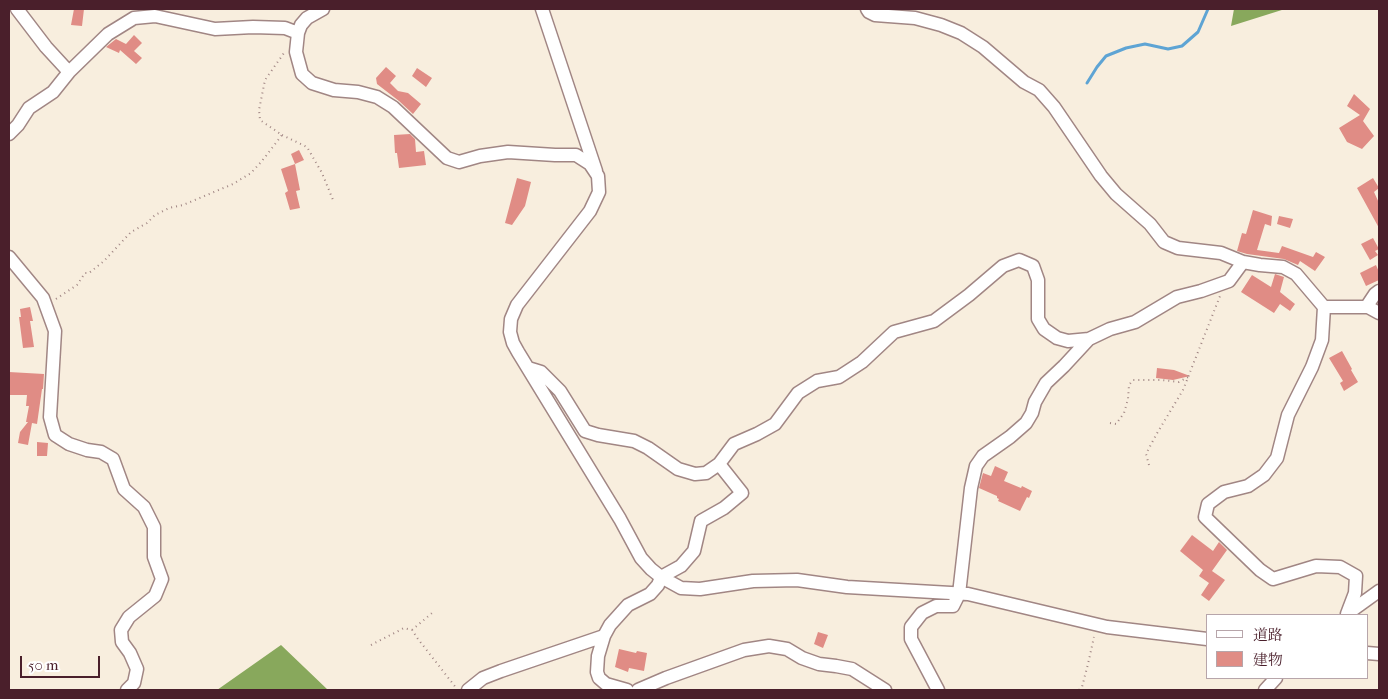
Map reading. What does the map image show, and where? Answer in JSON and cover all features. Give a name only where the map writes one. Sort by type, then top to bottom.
[{"type":"street","points":[[17,9],[46,47],[69,72]]},
{"type":"street","points":[[323,9],[307,18],[301,24],[298,33],[296,52],[302,74],[312,83],[334,90],[358,92],[377,97],[393,106],[447,158],[459,162],[480,156],[508,152],[555,156],[576,155],[590,164],[598,176]]},
{"type":"street","points":[[542,9],[598,176],[599,192],[590,211],[517,305],[511,319],[510,332],[513,343],[620,519],[641,558],[651,569],[681,588],[700,590],[754,581],[797,580],[847,587],[968,594],[1107,627],[1206,639]]},
{"type":"street","points":[[868,9],[876,15],[914,18],[941,25],[961,33],[983,47],[1024,82],[1039,90],[1054,107],[1101,176],[1111,188],[1150,224],[1164,242],[1178,248],[1221,253],[1243,262],[1283,267],[1296,274],[1324,307],[1322,340],[1312,367],[1288,415],[1278,458],[1264,475],[1248,486],[1224,492],[1208,504],[1205,517],[1260,570],[1273,579],[1316,566],[1340,567],[1356,576],[1355,593],[1346,614]]},
{"type":"street","points":[[9,134],[18,125],[29,108],[53,92],[69,72],[108,34],[134,18],[155,16],[215,29],[285,28],[298,33]]},
{"type":"street","points":[[9,257],[43,298],[55,331],[50,417],[55,435],[69,444],[101,452],[113,459],[124,489],[144,507],[154,527],[154,557],[162,579],[155,596],[130,617],[121,630],[122,642],[130,653],[137,669],[134,683],[127,690]]},
{"type":"street","points":[[528,368],[541,372],[560,391],[585,431],[634,441],[648,448],[678,469],[695,474],[706,473],[719,464],[734,444],[775,424],[804,389],[817,381],[839,376],[862,362],[894,332],[934,320],[969,295],[1003,266],[1019,260],[1033,266],[1038,280],[1038,319],[1044,329],[1057,338],[1068,341],[1089,339],[1110,329],[1135,322],[1177,297],[1229,281],[1243,262]]},
{"type":"street","points":[[1374,310],[1367,306],[1379,291]]},
{"type":"street","points":[[1324,307],[1374,310]]},
{"type":"street","points":[[938,690],[911,639],[911,627],[922,613],[936,606],[953,606],[959,594],[971,488],[976,466],[983,456],[1026,423],[1046,383],[1089,339]]},
{"type":"street","points":[[627,690],[606,684],[599,678],[597,672],[598,656],[604,636],[610,625],[628,605],[650,594],[658,585],[661,577],[681,566],[694,552],[701,521],[724,508],[742,493],[719,464]]},
{"type":"street","points":[[1347,614],[1379,591]]},
{"type":"street","points":[[468,690],[483,678],[604,636]]},
{"type":"street","points":[[638,690],[744,650],[769,646],[787,649],[802,658],[819,664],[852,669],[885,690]]},
{"type":"street","points":[[1265,690],[1275,679]]},
{"type":"path","points":[[284,54],[265,80],[259,110],[260,120],[282,135],[307,147],[322,173],[333,200]]},
{"type":"path","points":[[46,306],[76,285],[85,273],[90,273],[104,261],[131,232],[147,223],[155,215],[233,184],[251,173],[262,162],[282,135]]},
{"type":"path","points":[[1149,464],[1146,454],[1183,390],[1226,282]]},
{"type":"path","points":[[1110,423],[1116,424],[1124,413],[1128,400],[1129,385],[1134,380],[1179,382],[1188,377]]},
{"type":"path","points":[[412,630],[432,613]]},
{"type":"path","points":[[1079,690],[1082,687],[1088,664],[1096,624]]},
{"type":"path","points":[[371,645],[404,628],[412,630],[459,690]]},
{"type":"green space","points":[[1234,9],[1285,9],[1231,26]]},
{"type":"green space","points":[[281,645],[328,690],[217,690]]},
{"type":"building","points":[[74,9],[84,9],[82,26],[71,25]]},
{"type":"building","points":[[134,35],[142,43],[134,51],[142,58],[136,64],[120,50],[119,53],[106,47],[116,39],[126,44]]},
{"type":"building","points":[[386,67],[396,76],[390,83],[398,91],[408,93],[421,104],[413,114],[377,84],[376,78]]},
{"type":"building","points":[[417,68],[432,78],[426,87],[412,76]]},
{"type":"building","points":[[1354,94],[1370,109],[1363,121],[1374,136],[1362,149],[1347,142],[1339,128],[1360,115],[1347,106]]},
{"type":"building","points":[[410,134],[415,139],[416,152],[424,151],[426,165],[399,168],[397,153],[395,153],[394,135]]},
{"type":"building","points":[[299,150],[304,160],[295,164],[291,154]]},
{"type":"building","points":[[295,164],[300,190],[296,191],[300,208],[290,210],[285,193],[288,191],[281,169]]},
{"type":"building","points":[[517,178],[531,182],[525,206],[512,225],[505,223]]},
{"type":"building","points":[[1373,178],[1379,188],[1374,192],[1379,203],[1379,228],[1357,188]]},
{"type":"building","points":[[1253,210],[1272,216],[1271,226],[1265,224],[1257,250],[1279,253],[1282,246],[1313,257],[1316,252],[1325,257],[1315,271],[1300,261],[1298,265],[1284,259],[1237,251],[1242,233],[1246,234]]},
{"type":"building","points":[[1279,216],[1293,219],[1290,228],[1277,224]]},
{"type":"building","points":[[1373,238],[1379,249],[1375,251],[1378,255],[1370,260],[1361,244]]},
{"type":"building","points":[[1376,265],[1379,272],[1379,280],[1366,286],[1360,273]]},
{"type":"building","points":[[1275,274],[1284,277],[1280,292],[1295,304],[1290,311],[1280,304],[1274,313],[1241,292],[1252,275],[1271,287]]},
{"type":"building","points":[[30,307],[33,321],[30,321],[34,347],[23,348],[19,317],[21,317],[20,309]]},
{"type":"building","points":[[1342,351],[1358,382],[1344,391],[1340,383],[1343,381],[1329,358]]},
{"type":"building","points":[[1157,368],[1174,370],[1190,376],[1173,380],[1156,378]]},
{"type":"building","points":[[9,372],[44,374],[37,424],[32,423],[28,445],[18,443],[20,432],[28,422],[26,422],[29,406],[26,406],[27,395],[10,395]]},
{"type":"building","points":[[37,442],[48,443],[47,456],[37,456]]},
{"type":"building","points":[[995,466],[1008,472],[1004,481],[1032,491],[1020,511],[998,501],[997,496],[979,488],[983,473],[991,476]]},
{"type":"building","points":[[1192,535],[1213,551],[1219,542],[1227,550],[1212,571],[1225,580],[1209,601],[1201,595],[1209,583],[1199,576],[1203,570],[1180,551]]},
{"type":"building","points":[[818,632],[828,635],[823,648],[814,644]]},
{"type":"building","points":[[619,649],[636,653],[637,651],[647,653],[644,671],[629,668],[628,672],[615,667]]},
{"type":"waterway","points":[[1087,83],[1106,56],[1126,48],[1145,44],[1168,49],[1182,46],[1198,32],[1208,9]]}]
